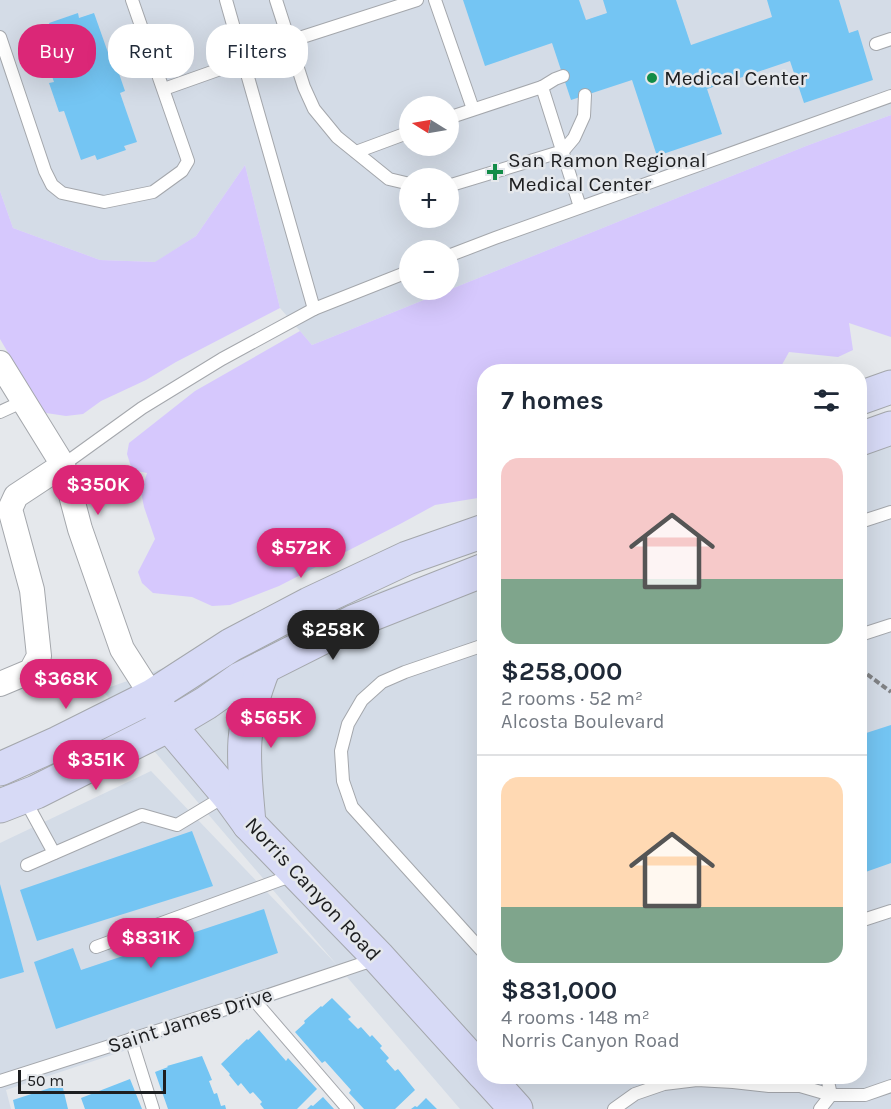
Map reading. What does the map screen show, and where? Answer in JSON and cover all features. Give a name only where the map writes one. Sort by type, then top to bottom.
[{"type":"main road","points":[[867,396],[891,387]]},
{"type":"main road","points":[[867,437],[891,428]]},
{"type":"main road","points":[[0,769],[152,696],[231,645],[309,604],[407,558],[477,533]]},
{"type":"main road","points":[[12,802],[169,725],[240,679],[355,621],[477,573]]},
{"type":"main road","points":[[249,824],[245,739],[256,688],[264,667]]},
{"type":"main road","name":"Norris Canyon Road","points":[[152,696],[169,725],[228,795],[249,824],[379,958],[477,1066]]},
{"type":"main road","name":"Norris Canyon Road","points":[[493,1084],[516,1109]]},
{"type":"street","points":[[0,363],[63,465],[80,529],[122,649],[152,696]]},
{"type":"street","points":[[0,684],[31,671],[39,656],[32,590],[10,509],[16,496],[63,465]]},
{"type":"lane","points":[[0,37],[45,171],[52,185],[62,193],[104,202],[153,192],[182,171],[188,161],[132,0]]},
{"type":"lane","points":[[226,0],[233,24]]},
{"type":"lane","points":[[276,0],[284,24]]},
{"type":"lane","points":[[308,35],[417,0]]},
{"type":"lane","points":[[435,0],[473,109]]},
{"type":"lane","points":[[876,44],[891,39]]},
{"type":"lane","points":[[164,89],[206,74]]},
{"type":"lane","points":[[459,114],[542,87],[563,76]]},
{"type":"lane","points":[[248,78],[314,309]]},
{"type":"lane","points":[[301,78],[314,109],[337,137],[389,179],[399,181]]},
{"type":"lane","points":[[542,87],[580,207]]},
{"type":"lane","points":[[459,183],[563,151],[574,138],[584,116],[585,95]]},
{"type":"lane","points":[[459,252],[891,96]]},
{"type":"lane","points":[[356,152],[399,136]]},
{"type":"lane","points":[[63,465],[142,408],[222,359],[314,309],[399,275]]},
{"type":"lane","points":[[0,412],[24,401]]},
{"type":"lane","points":[[867,520],[891,512]]},
{"type":"lane","points":[[867,633],[891,625]]},
{"type":"lane","points":[[477,647],[382,682],[362,700],[348,724],[341,751],[343,781],[352,807],[477,945]]},
{"type":"lane","points":[[27,865],[142,815],[177,825],[228,795]]},
{"type":"lane","points":[[12,802],[54,853]]},
{"type":"lane","points":[[96,947],[297,874]]},
{"type":"lane","points":[[867,919],[891,911]]},
{"type":"lane","name":"Saint James Drive","points":[[0,1081],[379,958]]},
{"type":"lane","points":[[254,1000],[348,1109]]},
{"type":"lane","points":[[131,1039],[153,1109]]},
{"type":"lane","points":[[614,1109],[635,1094],[664,1084]]},
{"type":"lane","points":[[751,1084],[800,1086],[831,1095],[865,1095],[891,1086]]},
{"type":"lane","points":[[829,1084],[831,1095]]},
{"type":"lane","points":[[820,1109],[831,1095]]},
{"type":"path","points":[[867,674],[891,692]]},
{"type":"shaded area","name":"San Ramon Regional Medical Center","points":[[0,0],[891,0],[891,115],[806,146],[459,286],[459,240],[399,240],[399,300],[424,300],[312,345],[280,308],[245,165],[196,236],[156,262],[100,260],[13,228],[0,191]]},
{"type":"shaded area","points":[[891,115],[891,337],[849,323],[853,350],[838,357],[789,352],[782,364],[477,364],[477,498],[435,505],[279,586],[230,605],[212,606],[192,597],[153,593],[142,583],[138,572],[155,539],[141,492],[147,473],[132,470],[127,454],[129,443],[195,391],[300,331],[312,345],[424,300],[459,300],[459,286],[806,146]]},
{"type":"shaded area","points":[[245,165],[280,308],[146,380],[101,401],[83,414],[66,416],[46,413],[0,339],[0,191],[13,228],[100,260],[155,262],[196,236]]},
{"type":"shaded area","points":[[891,411],[891,1109],[460,1109],[347,977],[6,1090],[11,1109],[0,1109],[0,843],[151,771],[337,965],[102,690],[477,556],[477,1084],[867,1084],[867,420]]},
{"type":"building","name":"Medical Center","points":[[463,0],[579,0],[586,20],[607,13],[603,0],[676,0],[691,45],[772,17],[767,0],[839,0],[849,33],[858,30],[873,80],[804,103],[790,61],[707,89],[722,134],[657,156],[632,80],[571,100],[552,43],[485,66]]},
{"type":"building","points":[[78,13],[79,18],[94,13],[108,53],[108,78],[121,78],[125,91],[120,93],[137,142],[124,146],[126,150],[97,160],[95,155],[81,160],[64,111],[59,112],[49,83],[54,82],[53,78],[96,78],[96,24],[49,23]]},
{"type":"building","points":[[891,725],[891,863],[867,872],[867,733]]},
{"type":"building","points":[[192,831],[213,886],[37,941],[20,890]]},
{"type":"building","points":[[0,884],[24,972],[0,979]]},
{"type":"building","points":[[264,909],[278,953],[56,1029],[34,962],[73,948],[81,970]]},
{"type":"building","points":[[332,998],[351,1017],[348,1019],[358,1029],[361,1027],[382,1046],[380,1048],[389,1058],[386,1061],[395,1071],[398,1069],[415,1090],[395,1109],[364,1109],[349,1093],[351,1090],[325,1061],[322,1063],[295,1032],[305,1023],[304,1021]]},
{"type":"building","points":[[259,1030],[286,1061],[288,1058],[317,1089],[297,1109],[264,1109],[260,1104],[262,1102],[253,1092],[250,1094],[241,1083],[238,1086],[221,1064]]},
{"type":"building","points":[[202,1056],[212,1080],[209,1081],[214,1094],[217,1093],[221,1106],[225,1105],[226,1109],[168,1109],[155,1072],[167,1066]]},
{"type":"building","points":[[130,1079],[142,1109],[85,1109],[81,1098]]},
{"type":"building","points":[[62,1084],[68,1109],[15,1109],[13,1100]]},
{"type":"building","points":[[323,1097],[334,1109],[307,1109],[313,1106]]},
{"type":"building","points":[[426,1098],[437,1109],[411,1109],[417,1107]]},
{"type":"place","name":"Medical Center","points":[[652,78]]},
{"type":"place","name":"San Ramon Regional Medical Center","points":[[495,172]]}]
